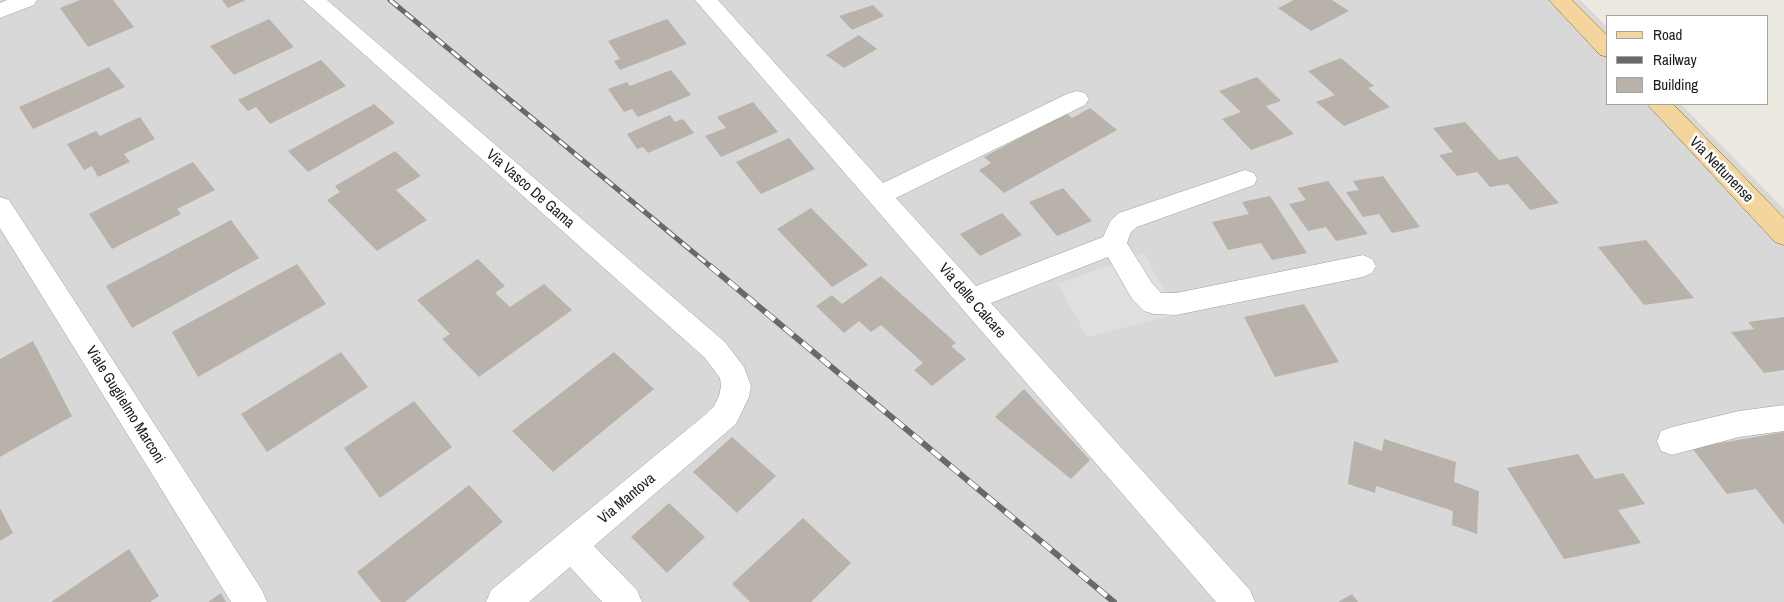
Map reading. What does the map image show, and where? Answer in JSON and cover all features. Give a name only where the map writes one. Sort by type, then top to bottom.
[{"type":"main road","points":[[1560,0],[1606,48]]},
{"type":"main road","name":"Via Nettunense","points":[[1660,105],[1784,235]]},
{"type":"street","points":[[0,11],[26,0]]},
{"type":"street","name":"Via Vasco De Gama","points":[[314,0],[715,350],[728,366],[736,386]]},
{"type":"street","name":"Via delle Calcare","points":[[706,0],[1238,602]]},
{"type":"street","points":[[878,196],[1077,99]]},
{"type":"street","points":[[970,300],[1114,244],[1120,227],[1128,220],[1245,179]]},
{"type":"street","name":"Viale Guglielmo Marconi","points":[[0,207],[250,602]]},
{"type":"street","points":[[1114,244],[1142,291],[1154,303],[1162,304],[1176,304],[1363,266]]},
{"type":"street","name":"Via Mantova","points":[[503,602],[717,423],[730,407],[736,386]]},
{"type":"street","points":[[1672,441],[1739,424],[1784,418]]},
{"type":"street","points":[[571,545],[625,602]]},
{"type":"shaded area","points":[[0,0],[1580,0],[1606,26],[1606,105],[1682,105],[1784,209],[1784,602],[0,602]]},
{"type":"shaded area","points":[[1144,253],[1177,314],[1087,337],[1058,284]]},
{"type":"building","points":[[80,0],[113,0],[134,27],[88,47],[60,8]]},
{"type":"building","points":[[222,0],[246,0],[228,8]]},
{"type":"building","points":[[1294,0],[1332,0],[1349,11],[1311,31],[1278,8]]},
{"type":"building","points":[[873,5],[884,16],[852,30],[839,16]]},
{"type":"building","points":[[269,19],[294,47],[234,75],[210,46]]},
{"type":"building","points":[[667,19],[687,44],[620,70],[614,61],[620,59],[608,41]]},
{"type":"building","points":[[859,35],[877,49],[844,68],[826,55]]},
{"type":"building","points":[[1341,58],[1374,86],[1368,88],[1390,107],[1344,126],[1316,102],[1335,95],[1308,71]]},
{"type":"building","points":[[321,60],[346,86],[270,124],[256,107],[248,111],[238,100]]},
{"type":"building","points":[[109,67],[125,87],[33,129],[19,107]]},
{"type":"building","points":[[671,70],[691,95],[638,117],[632,109],[624,112],[608,89],[627,82],[630,86]]},
{"type":"building","points":[[1257,77],[1281,101],[1266,106],[1294,134],[1251,150],[1222,119],[1241,112],[1219,91]]},
{"type":"building","points":[[753,102],[778,132],[721,157],[705,136],[726,128],[717,117]]},
{"type":"building","points":[[374,104],[395,123],[308,172],[288,151]]},
{"type":"building","points":[[1090,108],[1117,130],[1004,193],[979,170],[991,163],[984,157],[1066,113],[1072,118]]},
{"type":"building","points":[[670,115],[675,122],[683,119],[694,133],[648,153],[643,147],[637,149],[627,134]]},
{"type":"building","points":[[140,117],[155,139],[124,154],[130,162],[98,177],[92,166],[84,170],[67,144],[96,131],[100,136]]},
{"type":"building","points":[[1465,122],[1499,160],[1517,156],[1559,203],[1530,210],[1508,184],[1490,187],[1477,172],[1457,176],[1439,155],[1453,152],[1433,128]]},
{"type":"building","points":[[789,138],[815,169],[761,194],[736,162]]},
{"type":"building","points":[[395,151],[421,176],[396,190],[427,220],[377,251],[327,200],[340,192],[335,186]]},
{"type":"building","points":[[193,162],[215,190],[177,209],[181,214],[112,249],[89,214]]},
{"type":"building","points":[[1383,176],[1420,227],[1392,233],[1379,214],[1363,217],[1346,192],[1359,190],[1353,181]]},
{"type":"building","points":[[1328,181],[1368,234],[1336,241],[1326,227],[1308,231],[1289,204],[1306,200],[1297,188]]},
{"type":"building","points":[[1063,188],[1092,221],[1057,236],[1029,202]]},
{"type":"building","points":[[1270,196],[1307,253],[1272,260],[1261,243],[1228,250],[1212,222],[1249,214],[1242,202]]},
{"type":"building","points":[[811,208],[868,265],[832,287],[777,229]]},
{"type":"building","points":[[1002,213],[1022,235],[980,256],[960,234]]},
{"type":"building","points":[[231,220],[259,258],[132,328],[106,286]]},
{"type":"building","points":[[1646,240],[1694,298],[1644,305],[1598,247]]},
{"type":"building","points":[[478,259],[505,286],[495,293],[510,307],[544,284],[572,310],[479,377],[442,339],[450,334],[417,300]]},
{"type":"building","points":[[297,264],[326,304],[198,377],[172,332]]},
{"type":"building","points":[[881,276],[956,343],[951,346],[966,359],[932,386],[914,370],[923,363],[881,325],[871,332],[859,321],[844,333],[816,306],[832,295],[842,304]]},
{"type":"building","points":[[1304,304],[1339,362],[1275,377],[1244,317]]},
{"type":"building","points":[[1784,317],[1784,370],[1764,373],[1731,332],[1754,329],[1748,322]]},
{"type":"building","points":[[33,341],[72,416],[0,457],[0,359]]},
{"type":"building","points":[[341,352],[368,387],[267,452],[241,414]]},
{"type":"building","points":[[614,352],[654,389],[553,472],[512,431]]},
{"type":"building","points":[[1024,389],[1090,460],[1071,479],[995,417]]},
{"type":"building","points":[[414,401],[452,447],[380,498],[344,448]]},
{"type":"building","points":[[1784,432],[1784,525],[1756,489],[1727,494],[1692,448]]},
{"type":"building","points":[[732,437],[776,476],[737,513],[693,472]]},
{"type":"building","points":[[1384,439],[1456,462],[1454,482],[1479,491],[1477,534],[1452,525],[1453,511],[1376,486],[1375,493],[1348,484],[1354,441],[1382,451]]},
{"type":"building","points":[[1578,454],[1595,479],[1623,473],[1645,504],[1618,510],[1641,543],[1564,559],[1507,468]]},
{"type":"building","points":[[469,485],[503,522],[405,602],[381,602],[357,572]]},
{"type":"building","points":[[669,503],[705,537],[667,573],[631,537]]},
{"type":"building","points":[[0,508],[13,533],[0,541]]},
{"type":"building","points":[[803,518],[851,563],[811,602],[750,602],[732,584]]},
{"type":"building","points":[[129,549],[159,596],[150,602],[51,602]]},
{"type":"building","points":[[221,593],[226,602],[208,602]]},
{"type":"building","points":[[1352,594],[1358,602],[1338,602]]},
{"type":"railway","points":[[390,0],[711,267]]},
{"type":"railway","points":[[710,266],[1114,602]]}]
